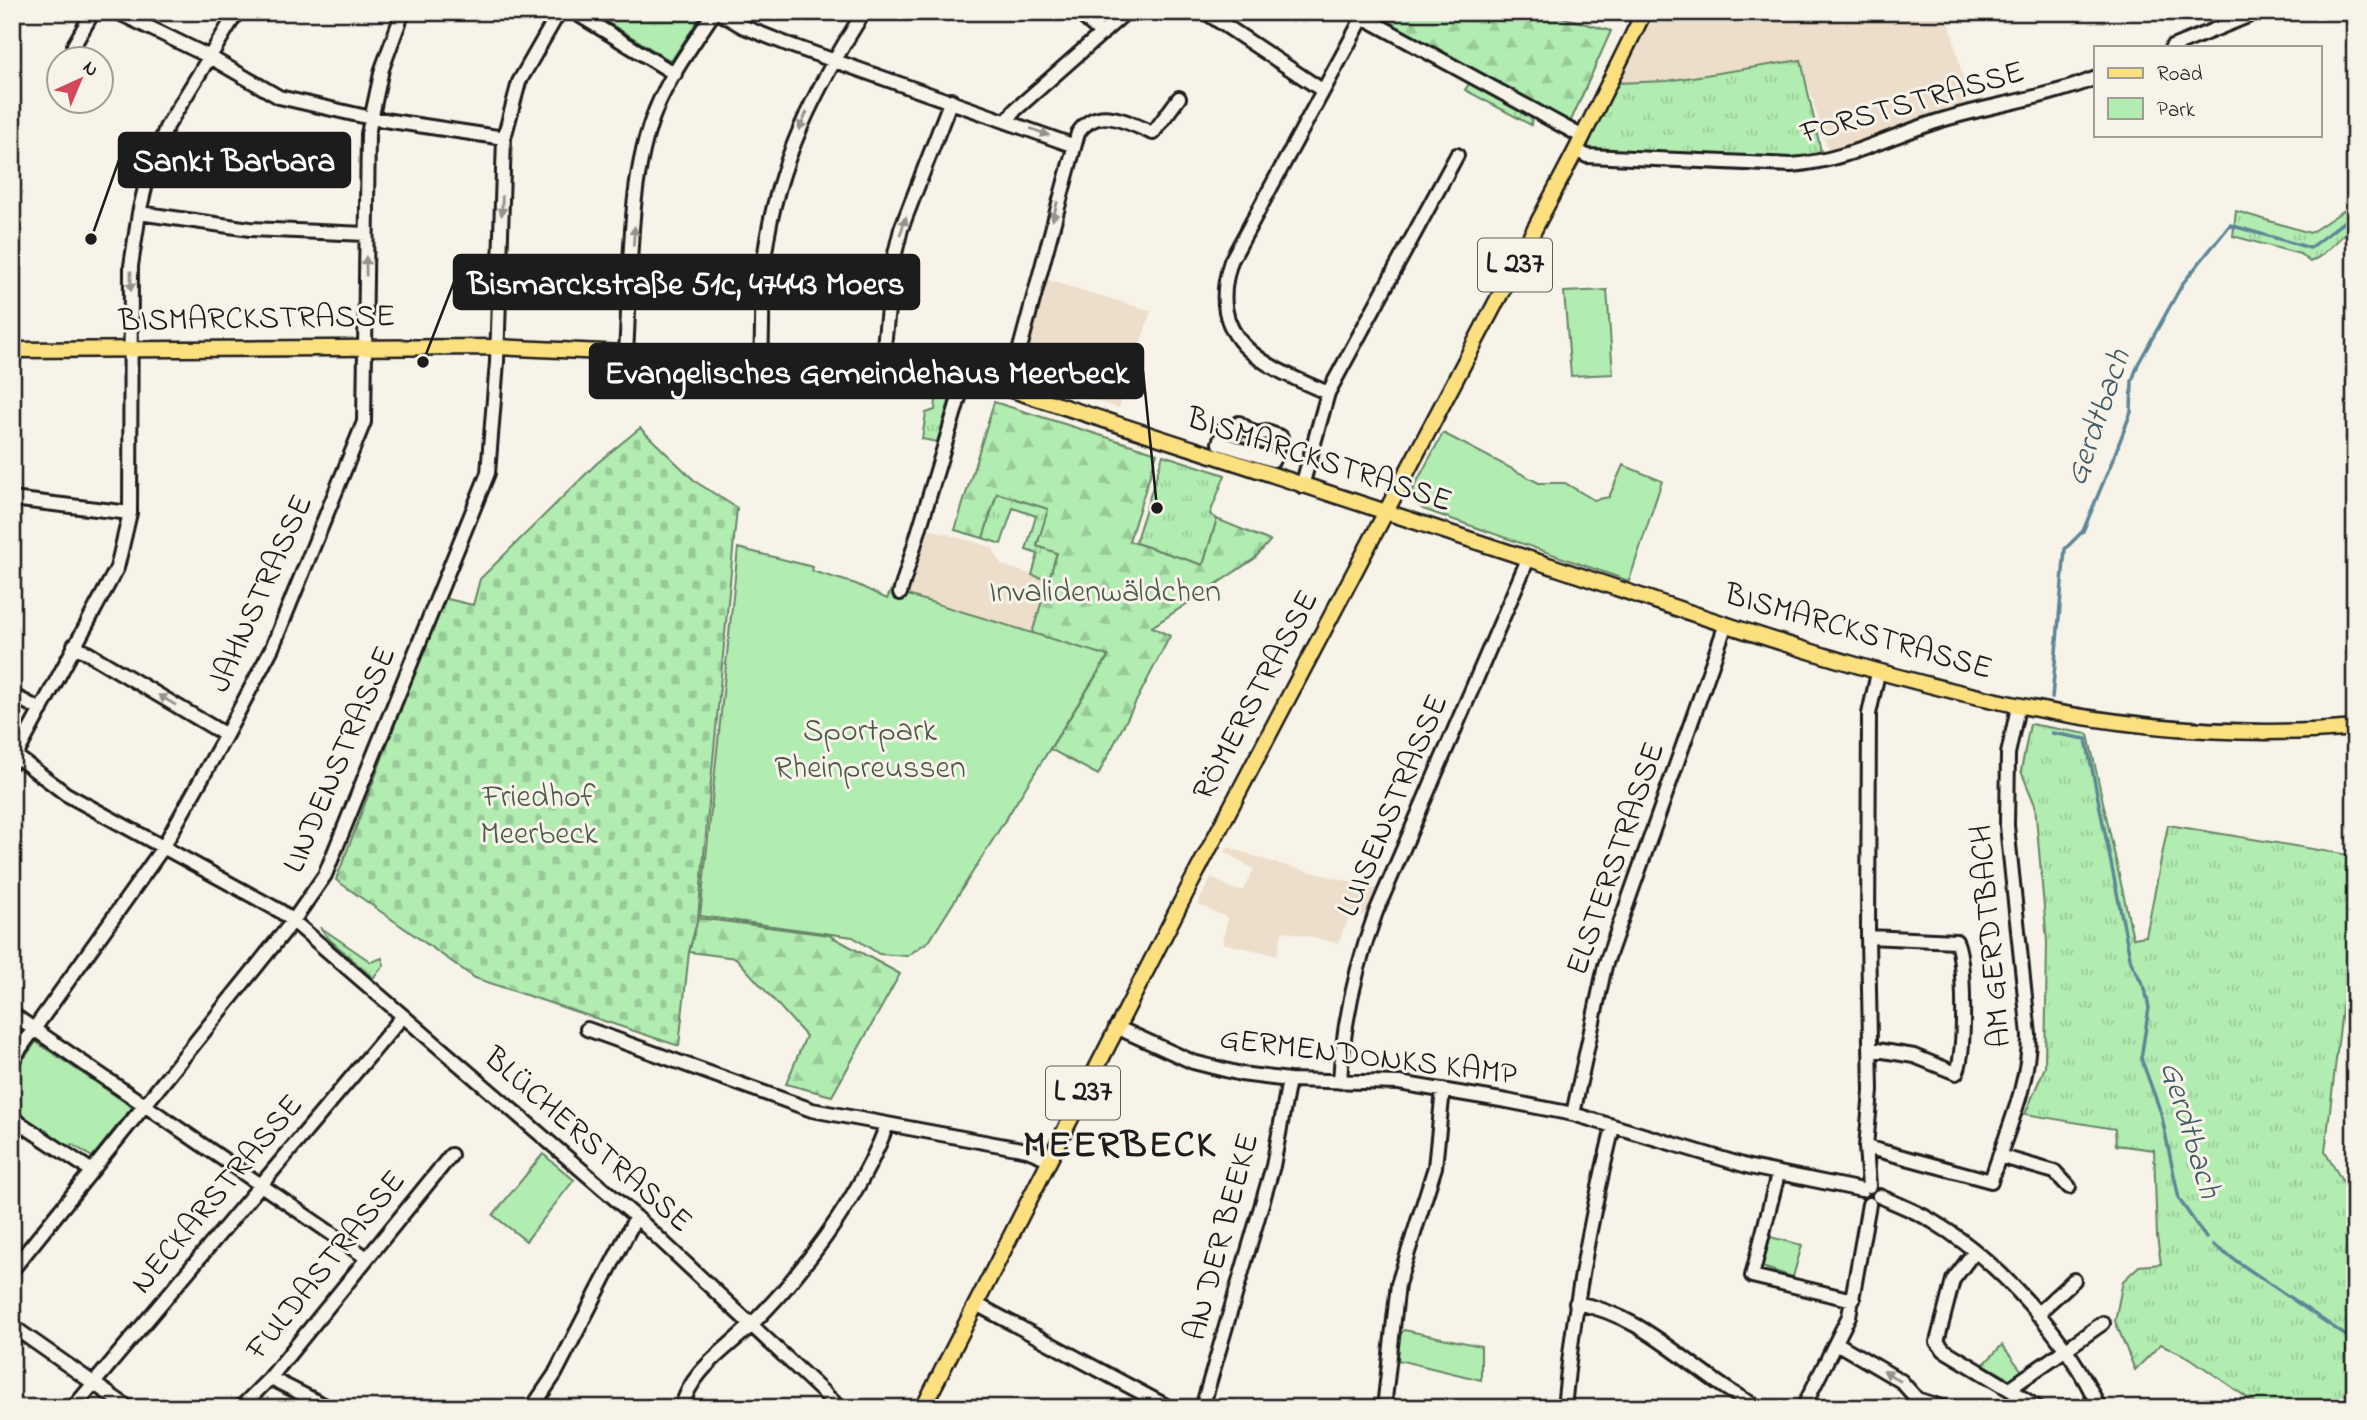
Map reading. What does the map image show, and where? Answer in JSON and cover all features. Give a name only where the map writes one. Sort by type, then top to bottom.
[{"type":"main road","name":"RÖMERSTRASSE","points":[[923,1408],[1116,1027],[1579,144],[1644,12]]},
{"type":"main road","name":"BISMARCKSTRASSE","points":[[12,350],[498,347],[882,365],[965,378],[1009,389],[1878,673],[2018,707],[2088,719],[2190,729],[2355,728]]},
{"type":"street","points":[[74,45],[93,12]]},
{"type":"street","points":[[117,12],[208,56],[279,97],[370,118],[504,138]]},
{"type":"street","points":[[14,760],[117,568],[130,513],[131,266],[139,213],[147,179],[166,128],[237,12]]},
{"type":"street","name":"JAHNSTRASSE","points":[[12,1060],[162,849],[226,735],[272,648],[364,422],[370,118],[382,69],[403,12]]},
{"type":"street","name":"LINDENSTRASSE","points":[[12,1270],[293,921],[325,875],[488,473],[498,347],[504,138],[519,82],[559,12]]},
{"type":"street","points":[[574,12],[675,74]]},
{"type":"street","points":[[625,353],[638,176],[656,107],[716,12],[744,27],[1072,145]]},
{"type":"street","points":[[761,360],[765,254],[783,167],[833,60],[864,12]]},
{"type":"street","points":[[1078,12],[1102,34]]},
{"type":"street","points":[[1008,120],[1015,110],[1126,12]]},
{"type":"street","points":[[1205,12],[1322,90]]},
{"type":"street","points":[[2174,46],[2258,12]]},
{"type":"street","points":[[1328,393],[1274,370],[1247,351],[1228,322],[1225,297],[1231,261],[1322,90],[1358,15]]},
{"type":"street","name":"FORSTSTRASSE","points":[[1358,15],[1579,144],[1587,156],[1791,165],[1825,162],[1945,119],[2014,103],[2094,79]]},
{"type":"street","points":[[1009,389],[1072,145],[1083,125],[1096,117],[1115,118],[1153,133],[1179,98]]},
{"type":"street","points":[[882,365],[893,262],[901,229],[951,100]]},
{"type":"street","points":[[1302,486],[1328,393],[1457,155]]},
{"type":"street","points":[[139,213],[250,229],[366,234]]},
{"type":"street","points":[[900,593],[965,378]]},
{"type":"street","points":[[1239,424],[1255,434],[1267,432],[1281,437],[1273,460],[1220,443],[1224,430],[1235,435],[1239,424]]},
{"type":"street","points":[[12,499],[130,513]]},
{"type":"street","name":"LUISENSTRASSE","points":[[1340,1083],[1342,1039],[1348,1004],[1368,934],[1528,559]]},
{"type":"street","name":"ELSTERSTRASSE","points":[[1573,1114],[1605,967],[1726,624]]},
{"type":"street","points":[[74,645],[226,735]]},
{"type":"street","points":[[1878,673],[1869,714],[1868,937],[1871,1049],[1865,1188],[1861,1199],[1874,1200],[1931,1220],[1974,1252],[2037,1314],[2064,1349],[2099,1408]]},
{"type":"street","points":[[12,695],[41,710]]},
{"type":"street","name":"AM GERDTBACH","points":[[1866,1147],[1991,1181],[2029,1062],[2029,1035],[2007,826],[2008,754],[2018,707]]},
{"type":"street","name":"BLÜCHERSTRASSE","points":[[14,760],[66,794],[162,849],[280,911],[293,921],[636,1217],[840,1408]]},
{"type":"street","points":[[1868,937],[1956,941],[1962,995],[1963,1051],[1956,1073],[1914,1056],[1871,1049]]},
{"type":"street","points":[[12,1014],[147,1104],[367,1258]]},
{"type":"street","name":"NECKARSTRASSE","points":[[73,1408],[403,1016]]},
{"type":"street","name":"GERMENDONKS KAMP","points":[[1116,1027],[1193,1062],[1241,1074],[1340,1083],[1399,1083],[1443,1090],[1573,1114],[1778,1174],[1865,1188]]},
{"type":"street","points":[[587,1029],[812,1110],[1027,1150],[1049,1159]]},
{"type":"street","name":"AN DER BEEKE","points":[[1202,1408],[1270,1178],[1289,1080]]},
{"type":"street","points":[[1384,1408],[1398,1284],[1435,1167],[1443,1090]]},
{"type":"street","points":[[12,1118],[92,1171]]},
{"type":"street","points":[[682,1408],[703,1370],[752,1324],[796,1275],[832,1226],[863,1179],[887,1125]]},
{"type":"street","points":[[1564,1408],[1576,1303],[1597,1189],[1613,1127]]},
{"type":"street","name":"FULDASTRASSE","points":[[240,1408],[270,1378],[451,1155]]},
{"type":"street","points":[[1999,1156],[2055,1172],[2069,1187]]},
{"type":"street","points":[[1778,1174],[1752,1276],[1853,1300]]},
{"type":"street","points":[[1803,1408],[1838,1343],[1853,1300],[1874,1200]]},
{"type":"street","points":[[532,1408],[555,1374],[636,1217]]},
{"type":"street","points":[[1974,1252],[1953,1280],[1937,1342],[1944,1350],[2038,1408]]},
{"type":"street","points":[[2037,1314],[2074,1280]]},
{"type":"street","points":[[1576,1303],[1615,1313],[1634,1322],[1730,1392],[1760,1408]]},
{"type":"street","points":[[976,1304],[1170,1408]]},
{"type":"street","points":[[2010,1389],[2103,1323]]},
{"type":"street","points":[[12,1326],[129,1408]]},
{"type":"street","points":[[1838,1343],[1901,1381],[1917,1399],[1945,1408]]},
{"type":"street","points":[[270,1378],[330,1408]]},
{"type":"shaded area","points":[[1755,12],[1947,12],[1970,108],[1829,155],[1801,60],[1667,81],[1615,83],[1644,24]]},
{"type":"shaded area","points":[[1044,279],[1151,311],[1119,408],[1028,380],[1022,374],[1021,366]]},
{"type":"shaded area","points":[[929,529],[992,547],[1002,565],[1049,580],[1032,633],[909,595]]},
{"type":"shaded area","points":[[1228,847],[1271,862],[1380,889],[1368,917],[1352,911],[1338,943],[1283,931],[1277,955],[1222,943],[1228,918],[1197,904],[1212,877],[1235,890],[1243,890],[1254,869],[1225,852]]},
{"type":"green space","points":[[591,12],[700,12],[701,16],[671,61]]},
{"type":"green space","points":[[1363,12],[1544,12],[1611,31],[1569,125]]},
{"type":"green space","points":[[1801,60],[1822,156],[1791,159],[1589,150],[1588,140],[1615,83],[1667,81]]},
{"type":"green space","points":[[1471,81],[1532,115],[1531,125],[1465,90]]},
{"type":"green space","points":[[2355,203],[2355,224],[2321,256],[2310,262],[2300,254],[2233,236],[2236,211],[2310,233]]},
{"type":"green space","points":[[1607,290],[1613,374],[1571,376],[1564,292]]},
{"type":"green space","points":[[937,391],[948,392],[950,398],[937,442],[922,439],[926,413],[935,410]]},
{"type":"green space","name":"Invalidenwäldchen","points":[[994,402],[1157,453],[1129,541],[1203,565],[1217,519],[1270,541],[1254,559],[1152,627],[1170,636],[1098,775],[1050,749],[1108,657],[1032,633],[1057,553],[1037,546],[1048,509],[997,493],[983,538],[955,530]]},
{"type":"green space","name":"Friedhof Meerbeck","points":[[640,428],[696,482],[737,508],[698,918],[689,952],[679,1046],[475,978],[336,880],[443,598],[473,605],[480,579],[596,464]]},
{"type":"green space","points":[[1443,433],[1539,483],[1565,483],[1594,500],[1609,497],[1623,465],[1662,481],[1629,581],[1423,509],[1414,501],[1412,491]]},
{"type":"green space","points":[[1163,455],[1225,475],[1210,514],[1217,519],[1203,565],[1135,543]]},
{"type":"green space","points":[[997,493],[1049,509],[1037,545],[1057,552],[1049,580],[1032,575],[1038,554],[1026,550],[1036,516],[1013,508],[1001,544],[983,538]]},
{"type":"green space","name":"Sportpark Rheinpreussen","points":[[738,548],[813,567],[812,571],[856,584],[887,599],[891,590],[1108,656],[930,940],[907,956],[879,954],[853,937],[700,916]]},
{"type":"green space","points":[[2030,724],[2088,734],[2133,938],[2146,936],[2168,825],[2355,856],[2355,930],[2347,968],[2325,1152],[2355,1202],[2355,1408],[2262,1408],[2190,1358],[2161,1344],[2135,1370],[2115,1321],[2123,1281],[2139,1266],[2161,1264],[2157,1237],[2154,1150],[2116,1145],[2115,1129],[2025,1114],[2045,1067],[2047,942],[2035,805],[2021,771]]},
{"type":"green space","points":[[698,918],[829,935],[900,974],[832,1096],[786,1084],[806,1036],[736,958],[689,952]]},
{"type":"green space","points":[[320,927],[371,962],[382,958],[384,965],[373,978],[329,939]]},
{"type":"green space","points":[[36,1042],[132,1107],[92,1157],[72,1144],[67,1150],[12,1113],[12,1075]]},
{"type":"green space","points":[[543,1154],[574,1180],[526,1241],[493,1215]]},
{"type":"green space","points":[[1770,1237],[1802,1245],[1793,1277],[1762,1267]]},
{"type":"green space","points":[[1404,1330],[1481,1346],[1481,1380],[1398,1360],[1399,1336]]},
{"type":"green space","points":[[2002,1345],[2022,1371],[2011,1380],[1984,1364]]},
{"type":"waterway","name":"Gerdtbach","points":[[2052,698],[2065,549],[2083,531],[2131,412],[2132,381],[2138,364],[2183,283],[2230,225],[2310,248],[2355,213]]},
{"type":"waterway","name":"Gerdtbach","points":[[2052,733],[2086,739],[2131,962],[2145,989],[2149,1008],[2141,1058],[2161,1113],[2179,1199],[2206,1238]]},
{"type":"waterway","name":"Gerdtbach","points":[[2213,1245],[2355,1342]]},
{"type":"railway","points":[[1568,12],[1626,19],[1713,12]]},
{"type":"place","name":"Sankt Barbara","points":[[91,239]]},
{"type":"place","name":"Bismarckstraße 51c, 47443 Moers","points":[[423,362]]},
{"type":"place","name":"Evangelisches Gemeindehaus Meerbeck","points":[[1157,508]]},
{"type":"district","name":"MEERBECK","points":[[1120,1147]]}]
